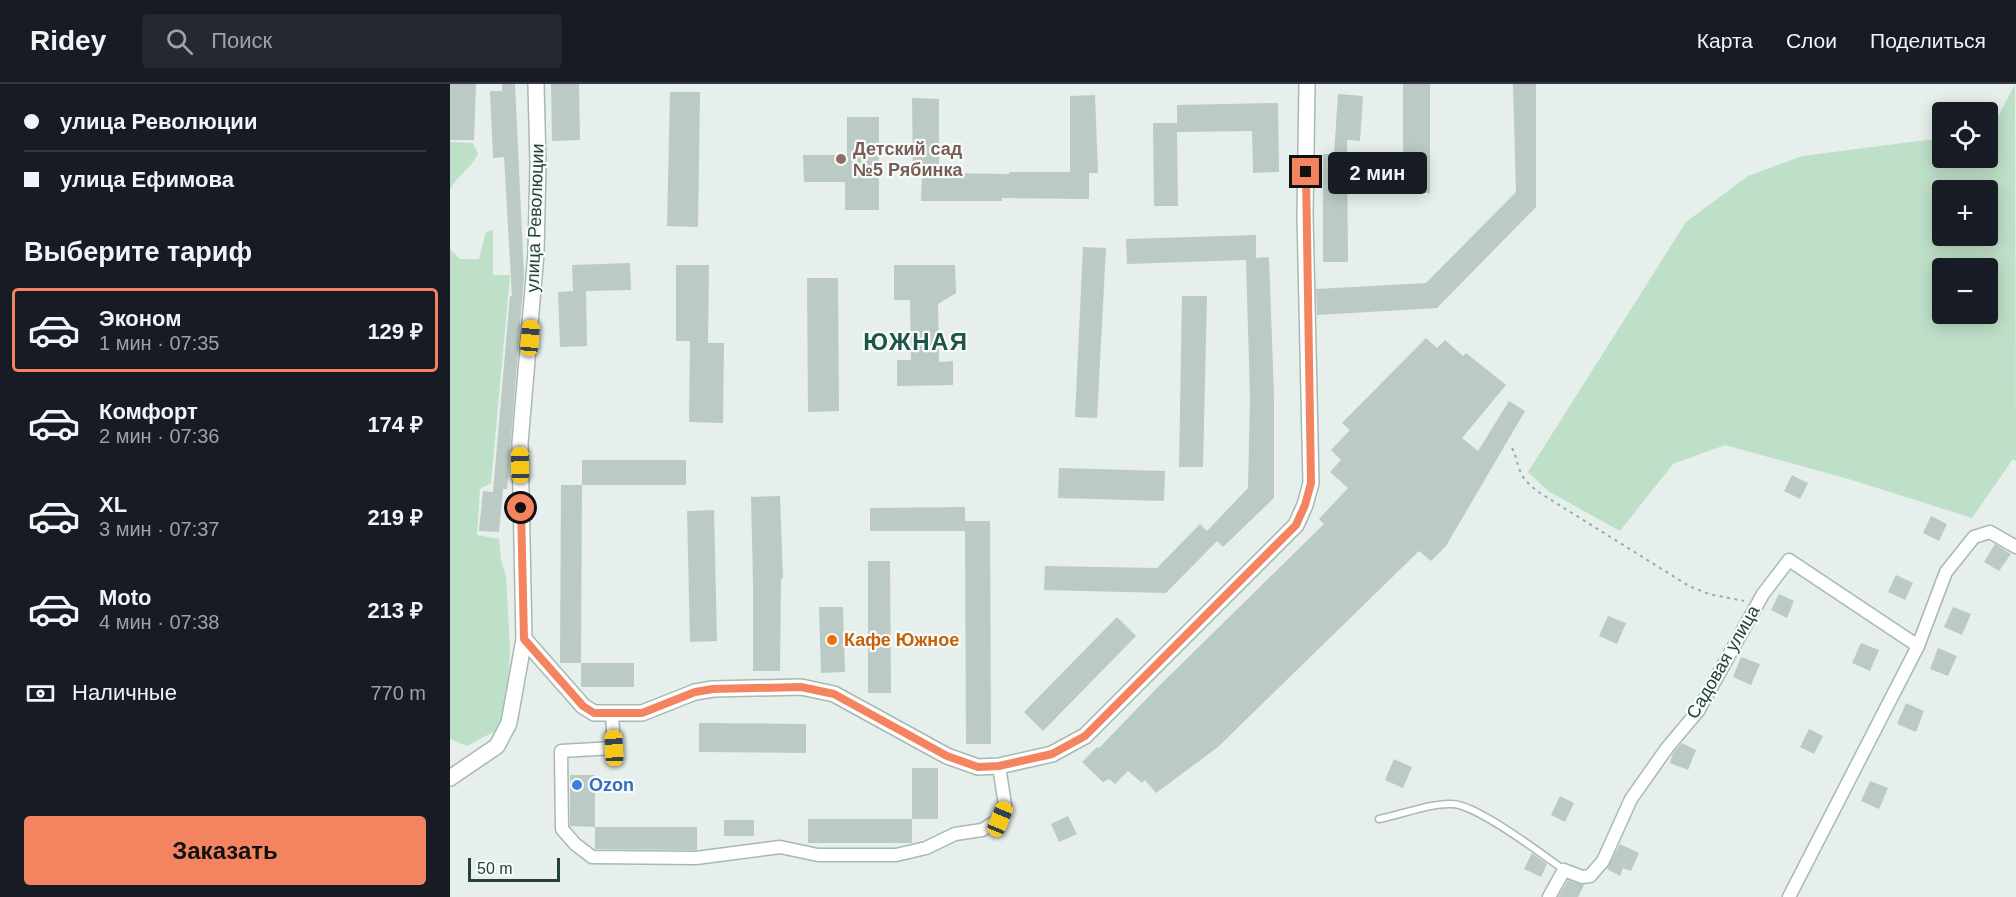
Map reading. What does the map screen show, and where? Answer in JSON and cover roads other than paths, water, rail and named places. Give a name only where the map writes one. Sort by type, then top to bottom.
[{"type":"street","name":"улица Революции","points":[[450,778],[497,746],[509,723],[524,639],[520,443],[536,254],[538,164],[536,84]]},
{"type":"street","points":[[524,639],[583,706],[594,713],[642,713],[695,692],[713,689],[801,687],[834,694],[947,756],[978,767],[999,766],[1052,754],[1085,736],[1296,525],[1311,483],[1305,214],[1307,84]]},
{"type":"street","points":[[1789,897],[1918,646],[1946,572],[1974,537],[1990,532],[2016,547]]},
{"type":"street","name":"Садовая улица","points":[[1564,870],[1582,877],[1590,876],[1603,861],[1630,799],[1667,748],[1698,711],[1762,594],[1789,560],[1918,646]]},
{"type":"street","points":[[612,714],[614,748],[561,751],[562,829],[575,844],[592,857],[696,858],[780,847],[818,855],[896,855],[926,848],[955,834],[982,830],[1000,819],[1005,805],[999,766]]},
{"type":"street","points":[[1549,897],[1564,870]]},
{"type":"lane","points":[[1379,819],[1431,806],[1454,803],[1501,826],[1564,870]]},
{"type":"place","name":"Детский сад №5 Рябинка","points":[[841,159]]},
{"type":"place","name":"Кафе Южное","points":[[832,640]]},
{"type":"place","name":"Ozon","points":[[577,785]]},
{"type":"district","name":"ЮЖНАЯ","points":[[916,342]]}]
